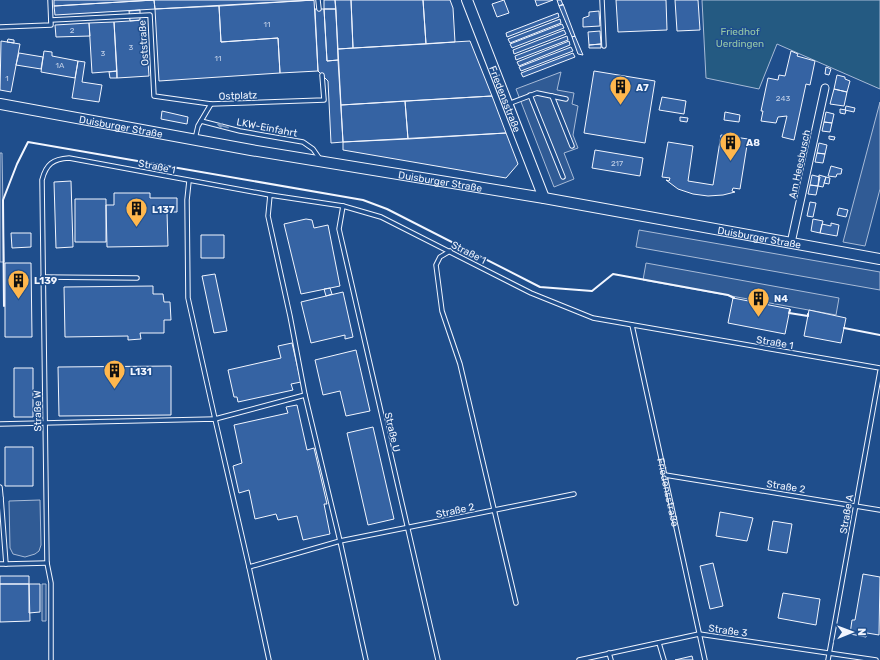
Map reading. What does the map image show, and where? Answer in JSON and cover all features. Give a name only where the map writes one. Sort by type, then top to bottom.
[{"type":"main road","name":"Friedensstraße","points":[[467,0],[544,198]]},
{"type":"main road","name":"Duisburger Straße","points":[[0,104],[321,162],[544,198],[880,259]]},
{"type":"street","name":"Am Heesbusch","points":[[791,243],[825,88]]},
{"type":"lane","points":[[0,27],[51,25],[50,0]]},
{"type":"lane","points":[[318,0],[319,9]]},
{"type":"lane","points":[[602,0],[604,46]]},
{"type":"lane","name":"Oststraße","points":[[51,20],[150,15],[154,96]]},
{"type":"lane","name":"Ostplatz","points":[[154,96],[211,104],[324,100],[322,75]]},
{"type":"lane","points":[[507,104],[537,93],[566,99]]},
{"type":"lane","points":[[530,95],[563,177]]},
{"type":"lane","points":[[552,96],[572,146]]},
{"type":"lane","points":[[195,140],[198,126],[211,104]]},
{"type":"lane","name":"LKW-Einfahrt","points":[[201,121],[240,131],[303,142],[313,149],[321,162]]},
{"type":"lane","name":"Straße 1","points":[[50,163],[57,159],[69,158],[188,181],[343,206],[381,217],[531,293],[593,318],[880,370]]},
{"type":"lane","name":"Straße W","points":[[50,163],[45,169],[42,180],[47,563],[51,583],[51,660]]},
{"type":"lane","points":[[188,181],[188,298],[269,660]]},
{"type":"lane","points":[[270,195],[268,216],[290,316],[304,395],[340,541],[366,660]]},
{"type":"lane","name":"Straße U","points":[[343,206],[339,229],[438,660]]},
{"type":"lane","points":[[450,251],[440,257],[436,265],[442,311],[460,364],[516,603]]},
{"type":"lane","points":[[43,277],[137,278]]},
{"type":"lane","name":"Friedensstraße","points":[[632,325],[705,660]]},
{"type":"lane","name":"Straße A","points":[[828,660],[880,370]]},
{"type":"lane","points":[[0,424],[215,419],[304,395]]},
{"type":"lane","name":"Straße 2","points":[[665,475],[880,510]]},
{"type":"lane","points":[[0,487],[6,564]]},
{"type":"lane","name":"Straße 2","points":[[249,567],[340,541],[574,494]]},
{"type":"lane","points":[[0,564],[47,563]]},
{"type":"lane","name":"Straße 3","points":[[579,660],[699,634],[876,660]]},
{"type":"lane","points":[[659,643],[664,660]]},
{"type":"lane","points":[[609,654],[611,660]]},
{"type":"green space","name":"Friedhof Uerdingen","points":[[702,0],[880,0],[880,89],[777,44],[759,89],[706,78]]},
{"type":"shaded area","points":[[561,72],[557,90],[574,93],[572,104],[578,106],[573,135],[578,148],[564,153],[574,179],[554,187],[516,89]]},
{"type":"shaded area","points":[[880,102],[880,189],[865,246],[843,242]]},
{"type":"shaded area","points":[[0,153],[2,153],[4,262],[0,262]]},
{"type":"shaded area","points":[[639,230],[880,272],[880,290],[636,247]]},
{"type":"shaded area","points":[[646,263],[839,298],[836,315],[643,280]]},
{"type":"shaded area","points":[[40,500],[41,545],[39,551],[25,557],[13,554],[10,548],[9,501]]},
{"type":"shaded area","points":[[42,584],[46,584],[46,621],[42,621]]},
{"type":"building","points":[[54,0],[154,0],[54,6]]},
{"type":"building","points":[[154,0],[155,9],[55,15],[54,6]]},
{"type":"building","points":[[154,0],[314,0],[155,9]]},
{"type":"building","points":[[314,0],[318,71],[280,73],[278,38],[221,42],[219,6]]},
{"type":"building","points":[[324,0],[335,0],[336,9],[324,9]]},
{"type":"building","points":[[335,0],[351,0],[353,48],[338,49]]},
{"type":"building","points":[[351,0],[423,0],[426,44],[353,48]]},
{"type":"building","points":[[423,0],[450,0],[453,8],[455,42],[426,44]]},
{"type":"building","points":[[504,0],[509,13],[497,17],[492,4]]},
{"type":"building","points":[[535,0],[553,0],[537,6]]},
{"type":"building","points":[[557,0],[561,0],[563,5],[559,6]]},
{"type":"building","points":[[616,0],[666,0],[667,30],[618,32]]},
{"type":"building","points":[[675,0],[698,0],[700,30],[677,31]]},
{"type":"building","points":[[563,4],[575,36],[572,37],[559,6]]},
{"type":"building","points":[[219,6],[221,42],[278,38],[280,73],[159,81],[155,9]]},
{"type":"building","points":[[315,9],[324,9],[327,61],[338,60],[343,142],[331,143],[328,81],[318,71]]},
{"type":"building","points":[[324,9],[336,9],[338,60],[327,61]]},
{"type":"building","points":[[140,10],[140,20],[130,21],[129,11]]},
{"type":"building","points":[[599,11],[600,26],[583,27],[583,18],[589,16],[589,12]]},
{"type":"building","points":[[558,13],[559,17],[507,37],[506,33]]},
{"type":"building","points":[[560,19],[561,23],[510,43],[508,39]]},
{"type":"building","points":[[145,20],[149,76],[117,78],[114,22]]},
{"type":"building","points":[[114,22],[117,71],[92,73],[89,23]]},
{"type":"building","points":[[89,23],[90,36],[56,37],[55,25]]},
{"type":"building","points":[[562,24],[564,28],[512,48],[510,44]]},
{"type":"building","points":[[564,30],[566,34],[514,54],[513,50]]},
{"type":"building","points":[[600,31],[601,44],[589,45],[588,32]]},
{"type":"building","points":[[567,36],[568,40],[516,60],[515,56]]},
{"type":"building","points":[[575,36],[583,55],[578,54],[572,37]]},
{"type":"building","points":[[8,39],[14,40],[14,43],[7,42]]},
{"type":"building","points":[[1,41],[20,44],[11,92],[0,90]]},
{"type":"building","points":[[470,41],[492,96],[341,105],[338,49]]},
{"type":"building","points":[[569,41],[570,45],[519,66],[517,62]]},
{"type":"building","points":[[601,44],[601,48],[589,48],[589,45]]},
{"type":"building","points":[[571,47],[573,51],[521,71],[519,67]]},
{"type":"building","points":[[44,51],[52,52],[52,56],[78,61],[75,78],[41,72]]},
{"type":"building","points":[[791,51],[798,54],[797,56],[815,61],[810,85],[806,84],[794,140],[782,137],[787,116],[778,117],[776,123],[761,121],[763,111],[761,111],[768,78],[778,80],[779,75],[785,76]]},
{"type":"building","points":[[19,53],[43,57],[41,69],[16,65]]},
{"type":"building","points":[[573,53],[575,57],[523,77],[521,73]]},
{"type":"building","points":[[78,61],[85,62],[82,82],[102,85],[99,102],[72,98]]},
{"type":"building","points":[[826,67],[831,69],[829,75],[825,74]]},
{"type":"building","points":[[117,71],[117,78],[110,78],[109,72]]},
{"type":"building","name":"A7","points":[[594,71],[655,81],[645,143],[584,133]]},
{"type":"building","points":[[837,75],[845,77],[845,79],[850,81],[847,92],[834,89]]},
{"type":"building","points":[[834,89],[847,92],[844,106],[830,104]]},
{"type":"building","points":[[492,96],[506,133],[408,139],[405,101]]},
{"type":"building","points":[[662,97],[686,101],[684,114],[659,110]]},
{"type":"building","points":[[405,101],[408,139],[343,142],[341,105]]},
{"type":"building","points":[[846,106],[855,108],[854,112],[845,110]]},
{"type":"building","points":[[840,109],[846,110],[845,114],[840,113]]},
{"type":"building","points":[[162,111],[188,117],[187,124],[161,119]]},
{"type":"building","points":[[725,112],[740,115],[739,122],[724,120]]},
{"type":"building","points":[[826,112],[834,114],[832,123],[824,122]]},
{"type":"building","points":[[680,117],[688,118],[687,122],[680,121]]},
{"type":"building","points":[[824,122],[832,123],[830,132],[822,131]]},
{"type":"building","points":[[506,133],[518,164],[506,178],[343,150],[343,142]]},
{"type":"building","name":"A8","points":[[721,135],[748,139],[740,189],[733,188],[732,191],[735,192],[723,195],[708,196],[693,194],[678,189],[666,180],[669,181],[670,178],[662,177],[668,142],[693,146],[688,181],[713,185]]},
{"type":"building","points":[[829,136],[835,137],[834,140],[829,139]]},
{"type":"building","points":[[819,143],[827,145],[825,154],[817,153]]},
{"type":"building","points":[[595,150],[643,158],[640,176],[592,168]]},
{"type":"building","points":[[817,153],[825,154],[823,163],[815,162]]},
{"type":"building","points":[[831,166],[842,169],[841,174],[837,174],[836,177],[828,176]]},
{"type":"building","points":[[812,175],[820,177],[818,186],[810,185]]},
{"type":"building","points":[[819,175],[826,177],[823,187],[818,186]]},
{"type":"building","points":[[826,177],[830,178],[829,184],[824,183]]},
{"type":"building","points":[[71,181],[73,247],[56,248],[54,182]]},
{"type":"building","points":[[810,185],[818,186],[816,195],[808,194]]},
{"type":"building","name":"L137","points":[[114,193],[150,193],[150,198],[177,198],[177,212],[167,212],[168,246],[107,247],[106,205],[114,205]]},
{"type":"building","points":[[75,199],[106,199],[106,242],[75,242]]},
{"type":"building","points":[[810,202],[816,203],[813,217],[807,216]]},
{"type":"building","points":[[839,208],[848,210],[846,217],[837,215]]},
{"type":"building","points":[[306,219],[312,220],[314,228],[328,225],[340,286],[301,294],[284,224]]},
{"type":"building","points":[[813,219],[823,221],[820,233],[811,231]]},
{"type":"building","points":[[831,223],[839,225],[837,236],[820,233],[822,224],[831,226]]},
{"type":"building","points":[[11,233],[31,233],[31,247],[12,248]]},
{"type":"building","points":[[201,235],[224,235],[224,258],[201,258]]},
{"type":"building","name":"L139","points":[[5,263],[31,263],[32,337],[5,337]]},
{"type":"building","points":[[215,274],[227,331],[214,333],[202,276]]},
{"type":"building","points":[[153,286],[153,294],[163,294],[164,302],[170,302],[171,320],[164,320],[164,333],[140,333],[141,339],[128,340],[128,336],[65,337],[64,287]]},
{"type":"building","points":[[330,288],[332,294],[326,296],[324,289]]},
{"type":"building","points":[[343,292],[353,337],[345,339],[345,335],[311,343],[301,302]]},
{"type":"building","name":"N4","points":[[733,298],[790,309],[785,334],[728,323]]},
{"type":"building","points":[[809,310],[846,318],[841,343],[804,336]]},
{"type":"building","points":[[292,343],[301,382],[291,384],[293,390],[238,402],[237,397],[234,397],[228,370],[281,358],[278,346]]},
{"type":"building","points":[[356,350],[370,411],[346,416],[340,391],[323,395],[315,360]]},
{"type":"building","name":"L131","points":[[171,366],[171,415],[59,416],[58,367]]},
{"type":"building","points":[[14,368],[33,368],[33,417],[14,417]]},
{"type":"building","points":[[297,405],[307,450],[314,448],[327,504],[324,504],[330,534],[303,540],[297,516],[278,520],[276,514],[255,519],[249,490],[239,493],[233,466],[242,463],[234,425],[288,413],[286,407]]},
{"type":"building","points":[[373,427],[394,519],[368,525],[347,433]]},
{"type":"building","points":[[5,447],[33,447],[33,486],[5,486]]},
{"type":"building","points":[[720,512],[753,518],[747,541],[716,536]]},
{"type":"building","points":[[773,521],[792,524],[787,553],[768,550]]},
{"type":"building","points":[[713,563],[723,606],[710,609],[700,566]]},
{"type":"building","points":[[863,574],[880,577],[879,635],[867,633],[866,637],[850,634],[852,620],[855,620]]},
{"type":"building","points":[[0,576],[29,576],[29,584],[0,584]]},
{"type":"building","points":[[0,584],[29,584],[30,621],[0,622]]},
{"type":"building","points":[[29,584],[40,584],[40,612],[29,613]]},
{"type":"building","points":[[783,593],[820,599],[816,625],[778,618]]},
{"type":"building","points":[[692,656],[693,660],[675,660]]},
{"type":"wall","points":[[4,306],[3,200],[17,164],[28,142],[363,200],[387,209],[540,287],[592,291],[613,274],[728,295],[734,298]]},
{"type":"wall","points":[[790,310],[789,313],[808,316],[808,314]]},
{"type":"wall","points":[[844,328],[880,335]]},
{"type":"place","name":"A7","points":[[620,106]]},
{"type":"place","name":"A8","points":[[731,162]]},
{"type":"place","name":"L137","points":[[137,228]]},
{"type":"place","name":"L139","points":[[18,300]]},
{"type":"place","name":"N4","points":[[759,318]]},
{"type":"place","name":"L131","points":[[115,390]]}]
